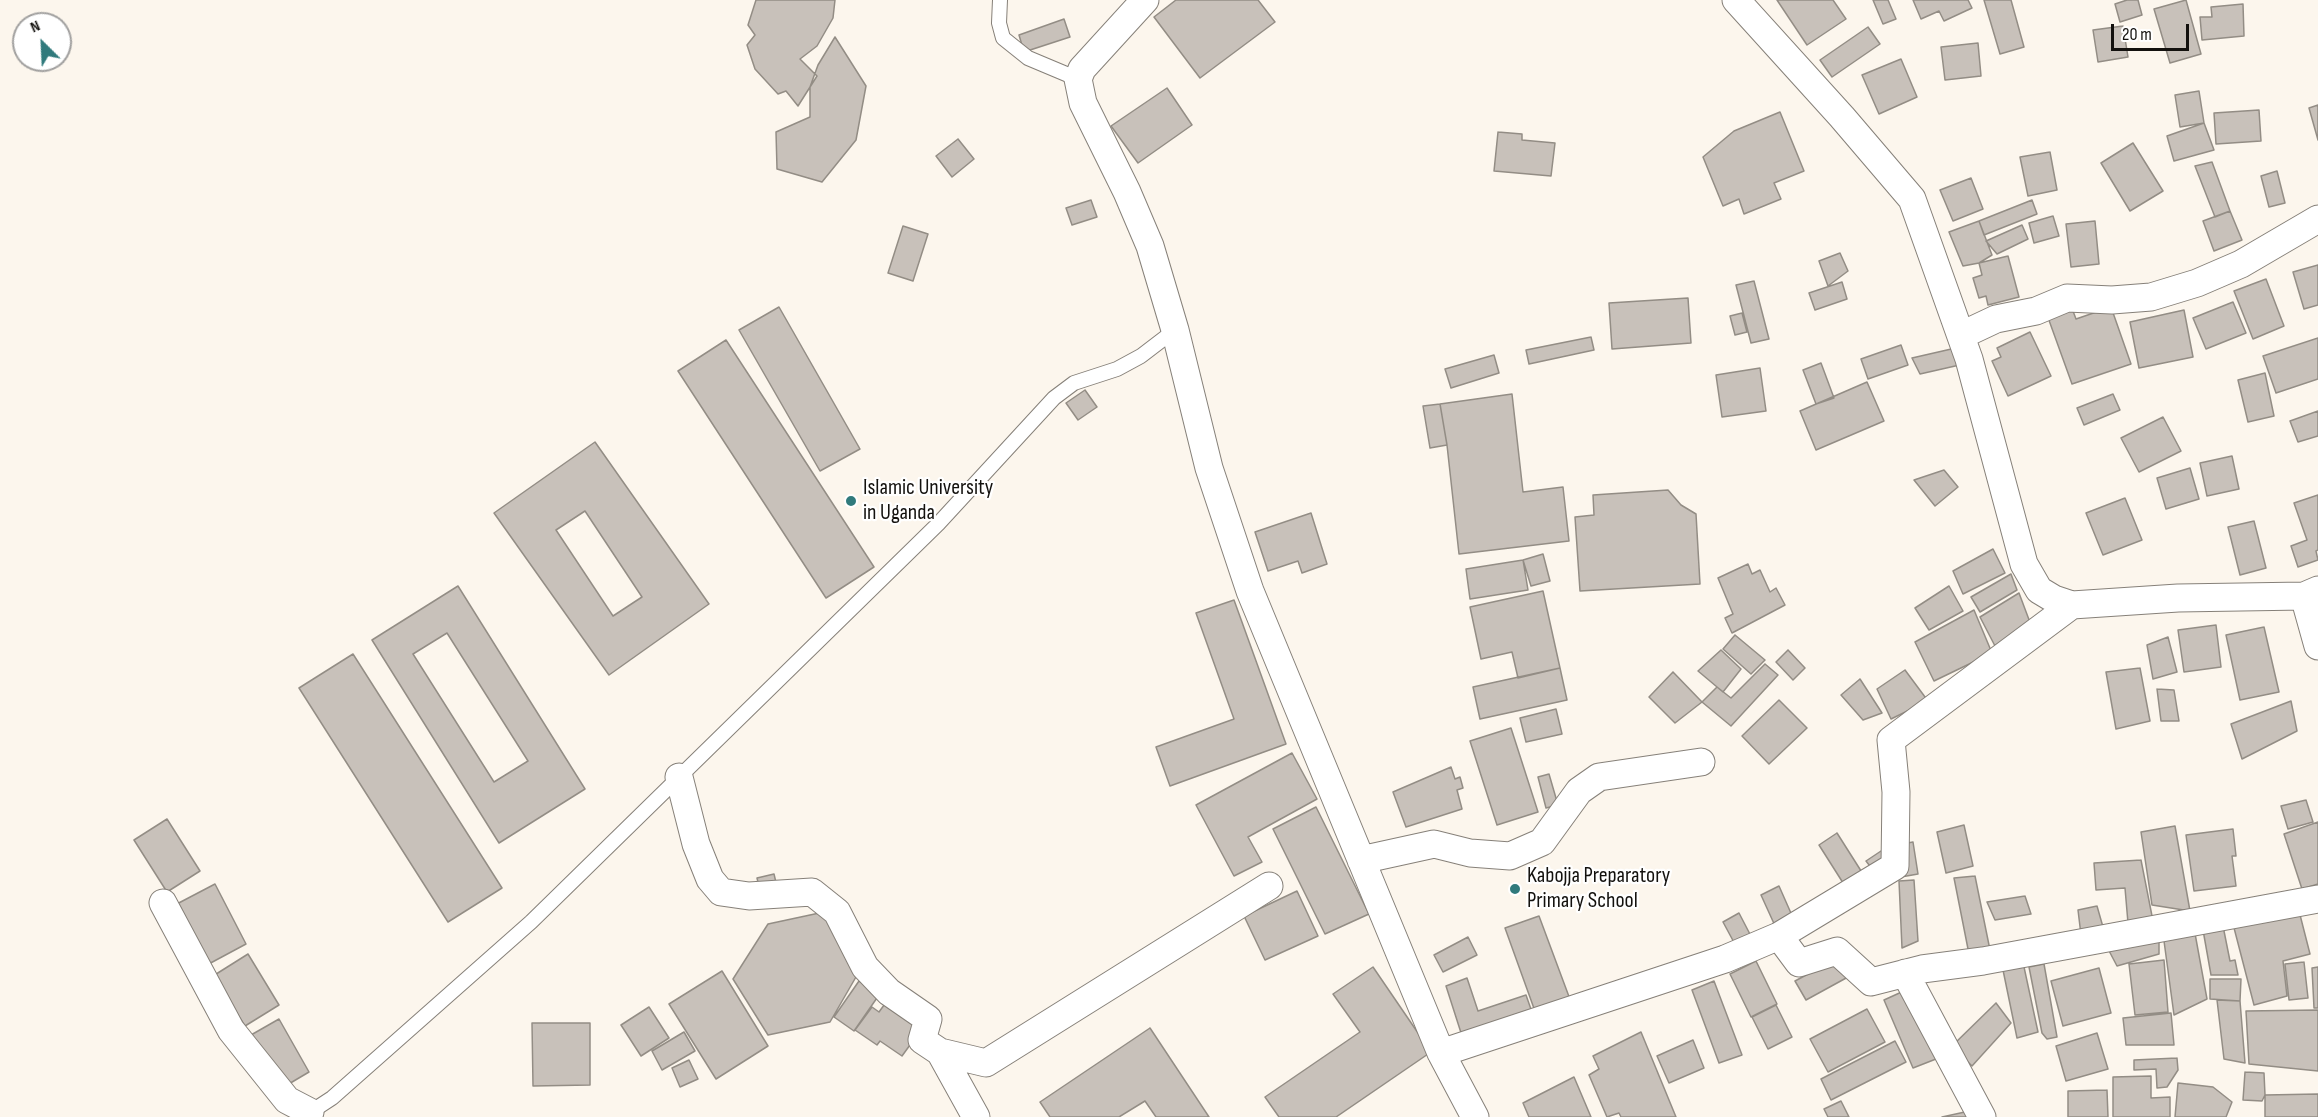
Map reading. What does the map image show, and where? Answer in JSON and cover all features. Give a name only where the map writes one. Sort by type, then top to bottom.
[{"type":"street","points":[[1144,0],[1086,64],[1078,79],[1083,103],[1127,192],[1150,246],[1175,330],[1209,468],[1250,591],[1441,1053],[1475,1117]]},
{"type":"street","points":[[1736,0],[1842,117],[1912,199],[1962,335],[2024,564],[2039,590],[2054,599],[2072,605],[2311,593],[2318,646]]},
{"type":"street","points":[[1962,335],[1996,319],[2036,311],[2067,298],[2112,300],[2151,297],[2197,283],[2241,264],[2318,219]]},
{"type":"street","points":[[1441,1053],[1725,959],[1779,936],[1895,866],[1896,792],[1890,740],[2072,605]]},
{"type":"street","points":[[1361,860],[1434,844],[1470,853],[1510,856],[1542,842],[1579,790],[1599,777],[1701,762]]},
{"type":"street","points":[[679,777],[696,844],[710,879],[721,892],[749,896],[812,892],[837,912],[865,967],[889,992],[928,1019],[922,1040],[940,1052],[986,1063]]},
{"type":"street","points":[[960,1088],[986,1063],[1269,886]]},
{"type":"street","points":[[1779,936],[1799,963],[1838,951],[1871,982],[1905,973],[1983,961],[2318,899]]},
{"type":"street","points":[[163,903],[231,1030],[288,1100],[307,1115]]},
{"type":"street","points":[[1905,973],[1982,1117]]},
{"type":"street","points":[[940,1052],[976,1117]]},
{"type":"lane","points":[[1000,0],[999,23],[1003,38],[1028,58],[1078,79]]},
{"type":"lane","points":[[307,1115],[332,1098],[531,921],[939,524],[1054,398],[1074,383],[1117,369],[1141,356],[1175,330]]},
{"type":"building","points":[[756,0],[835,0],[833,18],[817,46],[800,59],[817,76],[798,106],[786,91],[778,94],[755,69],[747,45],[755,35],[748,25]]},
{"type":"building","points":[[1176,0],[1258,0],[1275,22],[1200,78],[1154,17]]},
{"type":"building","points":[[1777,0],[1833,0],[1846,19],[1807,45]]},
{"type":"building","points":[[1873,0],[1888,0],[1896,19],[1883,24]]},
{"type":"building","points":[[1913,0],[1968,0],[1972,8],[1944,21],[1939,11],[1921,19]]},
{"type":"building","points":[[1984,0],[2011,0],[2024,47],[2000,54]]},
{"type":"building","points":[[2127,0],[2138,0],[2142,15],[2120,22],[2115,4]]},
{"type":"building","points":[[2186,0],[2201,54],[2170,63],[2154,9]]},
{"type":"building","points":[[2243,4],[2244,36],[2202,40],[2200,17],[2212,17],[2211,7]]},
{"type":"building","points":[[1064,19],[1070,37],[1024,52],[1019,35]]},
{"type":"building","points":[[2123,26],[2128,57],[2098,62],[2093,30]]},
{"type":"building","points":[[1868,27],[1880,44],[1832,77],[1820,60]]},
{"type":"building","points":[[835,37],[866,86],[856,140],[822,182],[777,169],[776,132],[810,117],[810,87],[818,65]]},
{"type":"building","points":[[1978,43],[1981,76],[1945,80],[1941,47]]},
{"type":"building","points":[[1901,59],[1917,97],[1879,114],[1862,75]]},
{"type":"building","points":[[1167,88],[1192,125],[1138,163],[1111,126]]},
{"type":"building","points":[[2199,91],[2204,123],[2180,127],[2175,95]]},
{"type":"building","points":[[2318,105],[2318,140],[2309,108]]},
{"type":"building","points":[[2259,110],[2261,141],[2216,144],[2214,113]]},
{"type":"building","points":[[1780,112],[1804,171],[1774,183],[1781,199],[1744,214],[1739,199],[1723,206],[1703,157],[1734,131]]},
{"type":"building","points":[[2204,123],[2214,150],[2174,161],[2167,136]]},
{"type":"building","points":[[1498,132],[1522,134],[1522,140],[1555,143],[1551,176],[1494,171]]},
{"type":"building","points":[[958,139],[974,159],[952,177],[936,156]]},
{"type":"building","points":[[2133,143],[2163,191],[2130,211],[2101,163]]},
{"type":"building","points":[[2050,152],[2057,190],[2028,196],[2020,157]]},
{"type":"building","points":[[2212,162],[2230,211],[2215,217],[2195,166]]},
{"type":"building","points":[[2277,171],[2285,203],[2269,207],[2261,176]]},
{"type":"building","points":[[1971,178],[1983,209],[1953,221],[1940,190]]},
{"type":"building","points":[[1091,200],[1097,217],[1072,225],[1066,208]]},
{"type":"building","points":[[2032,200],[2037,214],[1984,235],[1979,221]]},
{"type":"building","points":[[2230,211],[2242,240],[2214,251],[2203,221]]},
{"type":"building","points":[[2053,216],[2059,236],[2034,243],[2029,223]]},
{"type":"building","points":[[1979,221],[1992,255],[1979,263],[1963,266],[1949,232]]},
{"type":"building","points":[[2095,221],[2099,264],[2071,267],[2066,224]]},
{"type":"building","points":[[2022,225],[2028,239],[1997,254],[1986,241]]},
{"type":"building","points":[[903,226],[928,234],[913,281],[888,273]]},
{"type":"building","points":[[1840,253],[1848,271],[1828,286],[1819,261]]},
{"type":"building","points":[[2008,256],[2019,297],[1988,305],[1986,296],[1979,298],[1973,278],[1982,275],[1979,263]]},
{"type":"building","points":[[2318,265],[2318,305],[2304,309],[2293,272]]},
{"type":"building","points":[[2266,279],[2284,326],[2253,339],[2234,291]]},
{"type":"building","points":[[1754,281],[1769,339],[1751,343],[1736,285]]},
{"type":"building","points":[[1842,282],[1847,299],[1815,310],[1809,293]]},
{"type":"building","points":[[1688,298],[1691,343],[1612,349],[1609,303]]},
{"type":"building","points":[[2233,302],[2246,333],[2206,349],[2193,318]]},
{"type":"building","points":[[2070,303],[2076,319],[2111,307],[2131,364],[2072,384],[2046,312]]},
{"type":"building","points":[[779,307],[860,449],[820,471],[739,330]]},
{"type":"building","points":[[2184,310],[2193,357],[2139,368],[2130,322]]},
{"type":"building","points":[[1742,313],[1747,332],[1735,335],[1730,316]]},
{"type":"building","points":[[2030,332],[2051,376],[2008,396],[1992,361],[2001,357],[1997,348]]},
{"type":"building","points":[[1591,337],[1594,350],[1529,364],[1526,350]]},
{"type":"building","points":[[2318,338],[2318,379],[2276,393],[2263,356]]},
{"type":"building","points":[[726,340],[874,567],[826,598],[678,371]]},
{"type":"building","points":[[1901,345],[1908,365],[1868,379],[1861,359]]},
{"type":"building","points":[[1960,347],[1964,364],[1920,374],[1912,358]]},
{"type":"building","points":[[1494,355],[1499,373],[1451,388],[1445,369]]},
{"type":"building","points":[[1821,363],[1834,398],[1816,404],[1803,370]]},
{"type":"building","points":[[1760,368],[1766,411],[1722,417],[1716,375]]},
{"type":"building","points":[[2265,373],[2274,416],[2248,422],[2238,380]]},
{"type":"building","points":[[1867,382],[1884,421],[1816,450],[1800,411]]},
{"type":"building","points":[[1085,390],[1097,407],[1078,420],[1066,403]]},
{"type":"building","points":[[1512,394],[1523,492],[1563,487],[1569,541],[1459,554],[1440,404]]},
{"type":"building","points":[[2113,394],[2120,410],[2084,425],[2077,408]]},
{"type":"building","points":[[1440,404],[1447,445],[1430,448],[1423,406]]},
{"type":"building","points":[[2318,411],[2318,436],[2298,442],[2290,421]]},
{"type":"building","points":[[2163,417],[2181,451],[2139,472],[2121,438]]},
{"type":"building","points":[[595,442],[709,604],[609,675],[494,513]],"holes":[[[585,511],[642,597],[613,616],[556,530]]]},
{"type":"building","points":[[2232,456],[2239,489],[2207,496],[2200,463]]},
{"type":"building","points":[[2190,468],[2199,499],[2166,509],[2157,478]]},
{"type":"building","points":[[1944,470],[1958,487],[1935,506],[1914,480]]},
{"type":"building","points":[[1668,490],[1681,505],[1696,514],[1700,584],[1580,591],[1575,517],[1594,515],[1593,495]]},
{"type":"building","points":[[2318,495],[2318,550],[2316,551],[2318,560],[2298,567],[2291,546],[2307,540],[2294,503]]},
{"type":"building","points":[[2125,498],[2142,540],[2103,555],[2086,513]]},
{"type":"building","points":[[1311,513],[1327,564],[1302,573],[1298,561],[1268,571],[1255,532]]},
{"type":"building","points":[[2254,521],[2266,568],[2240,575],[2228,527]]},
{"type":"building","points":[[1993,549],[2005,573],[1963,594],[1953,571]]},
{"type":"building","points":[[1543,554],[1550,581],[1531,586],[1523,560]]},
{"type":"building","points":[[1523,560],[1528,590],[1470,599],[1466,569]]},
{"type":"building","points":[[1748,564],[1752,574],[1760,570],[1770,592],[1776,588],[1785,605],[1732,633],[1725,618],[1733,614],[1718,578]]},
{"type":"building","points":[[2011,574],[2017,590],[1980,612],[1971,597]]},
{"type":"building","points":[[458,586],[585,789],[499,843],[372,640]],"holes":[[[447,633],[528,761],[494,782],[413,654]]]},
{"type":"building","points":[[1949,586],[1963,611],[1929,630],[1915,608]]},
{"type":"building","points":[[1543,591],[1560,668],[1518,678],[1512,652],[1481,659],[1470,607]]},
{"type":"building","points":[[2019,593],[2031,625],[1995,646],[1980,617]]},
{"type":"building","points":[[1234,600],[1286,744],[1170,786],[1156,747],[1234,719],[1196,613]]},
{"type":"building","points":[[1974,610],[1992,653],[1934,681],[1915,642]]},
{"type":"building","points":[[2216,625],[2221,667],[2184,672],[2178,630]]},
{"type":"building","points":[[2264,627],[2279,692],[2240,700],[2226,635]]},
{"type":"building","points":[[1735,635],[1765,660],[1751,674],[1723,649]]},
{"type":"building","points":[[2168,637],[2177,672],[2153,679],[2147,645]]},
{"type":"building","points":[[1721,650],[1741,669],[1723,692],[1698,671]]},
{"type":"building","points":[[1788,650],[1805,668],[1793,680],[1776,662]]},
{"type":"building","points":[[353,654],[502,888],[448,922],[299,688]]},
{"type":"building","points":[[1765,664],[1778,675],[1731,726],[1702,702],[1717,687],[1731,698]]},
{"type":"building","points":[[1560,668],[1567,700],[1480,719],[1473,687]]},
{"type":"building","points":[[2140,668],[2150,721],[2116,729],[2106,672]]},
{"type":"building","points":[[1905,670],[1928,701],[1891,719],[1877,689]]},
{"type":"building","points":[[1673,672],[1702,702],[1675,723],[1649,697]]},
{"type":"building","points":[[1860,679],[1882,713],[1863,720],[1841,695]]},
{"type":"building","points":[[2157,689],[2174,690],[2179,721],[2161,721]]},
{"type":"building","points":[[1779,700],[1807,728],[1769,764],[1742,736]]},
{"type":"building","points":[[2291,701],[2297,731],[2242,759],[2231,724]]},
{"type":"building","points":[[1556,709],[1562,734],[1526,742],[1520,718]]},
{"type":"building","points":[[1511,728],[1538,812],[1497,825],[1470,741]]},
{"type":"building","points":[[1292,753],[1317,799],[1248,837],[1262,862],[1234,876],[1196,805]]},
{"type":"building","points":[[1451,767],[1455,779],[1460,777],[1463,788],[1457,790],[1462,809],[1406,827],[1393,792]]},
{"type":"building","points":[[1549,774],[1558,805],[1546,808],[1538,777]]},
{"type":"building","points":[[2306,800],[2313,822],[2288,829],[2281,806]]},
{"type":"building","points":[[1316,807],[1369,914],[1325,934],[1273,829]]},
{"type":"building","points":[[167,819],[200,871],[167,892],[134,840]]},
{"type":"building","points":[[2318,822],[2318,884],[2302,889],[2284,834]]},
{"type":"building","points":[[1964,825],[1973,866],[1946,873],[1937,832]]},
{"type":"building","points":[[2175,826],[2190,911],[2152,905],[2141,832]]},
{"type":"building","points":[[2233,829],[2236,856],[2232,856],[2236,886],[2194,891],[2186,835]]},
{"type":"building","points":[[1837,833],[1863,874],[1845,886],[1819,845]]},
{"type":"building","points":[[1913,842],[1918,874],[1901,877],[1896,845]]},
{"type":"building","points":[[1884,849],[1890,859],[1873,870],[1866,861]]},
{"type":"building","points":[[2141,860],[2153,921],[2128,923],[2125,888],[2096,890],[2094,863]]},
{"type":"building","points":[[774,874],[778,891],[761,895],[757,878]]},
{"type":"building","points":[[1975,876],[1990,950],[1969,954],[1954,878]]},
{"type":"building","points":[[1914,880],[1918,941],[1902,948],[1899,881]]},
{"type":"building","points":[[215,884],[246,944],[205,966],[173,906]]},
{"type":"building","points":[[1779,886],[1794,920],[1776,928],[1761,895]]},
{"type":"building","points":[[1297,891],[1318,936],[1265,960],[1244,916]]},
{"type":"building","points":[[2025,896],[2031,914],[1995,920],[1987,902]]},
{"type":"building","points":[[2097,906],[2105,934],[2081,935],[2078,910]]},
{"type":"building","points":[[2298,907],[2310,954],[2283,961],[2287,996],[2254,1005],[2233,924]]},
{"type":"building","points":[[824,912],[860,970],[830,1022],[768,1035],[733,979],[768,924]]},
{"type":"building","points":[[1739,913],[1753,940],[1737,948],[1723,922]]},
{"type":"building","points":[[1539,916],[1571,1002],[1536,1014],[1505,928]]},
{"type":"building","points":[[2223,926],[2230,961],[2235,960],[2238,975],[2211,975],[2203,930]]},
{"type":"building","points":[[2194,928],[2207,999],[2174,1015],[2164,941]]},
{"type":"building","points":[[2159,934],[2159,954],[2117,966],[2107,947]]},
{"type":"building","points":[[1468,937],[1477,955],[1443,972],[1434,955]]},
{"type":"building","points":[[248,954],[279,1005],[245,1026],[213,976]]},
{"type":"building","points":[[1838,958],[1848,977],[1806,1000],[1795,981]]},
{"type":"building","points":[[2164,960],[2168,1012],[2135,1015],[2129,964]]},
{"type":"building","points":[[1756,961],[1777,1004],[1751,1017],[1730,974]]},
{"type":"building","points":[[2304,962],[2308,998],[2289,1000],[2285,964]]},
{"type":"building","points":[[2044,964],[2057,1037],[2047,1039],[2042,1033],[2029,967]]},
{"type":"building","points":[[1373,967],[1431,1052],[1336,1117],[1279,1117],[1265,1097],[1360,1032],[1333,994]]},
{"type":"building","points":[[2024,967],[2038,1032],[2017,1038],[2003,970]]},
{"type":"building","points":[[2318,967],[2318,1008],[2314,1008],[2312,968]]},
{"type":"building","points":[[2099,968],[2111,1013],[2063,1026],[2051,981]]},
{"type":"building","points":[[722,971],[768,1046],[716,1079],[669,1004]]},
{"type":"building","points":[[1467,978],[1478,1011],[1526,995],[1533,1015],[1463,1039],[1446,986]]},
{"type":"building","points":[[2210,979],[2241,979],[2240,1001],[2210,999]]},
{"type":"building","points":[[859,981],[879,995],[854,1031],[834,1017]]},
{"type":"building","points":[[1714,981],[1742,1055],[1719,1063],[1692,990]]},
{"type":"building","points":[[1906,990],[1936,1059],[1913,1068],[1884,1000]]},
{"type":"building","points":[[2217,1000],[2240,1001],[2245,1063],[2224,1059]]},
{"type":"building","points":[[887,1001],[923,1027],[902,1056],[880,1041],[877,1045],[855,1030],[872,1007],[879,1012]]},
{"type":"building","points":[[1996,1003],[2011,1023],[1972,1066],[1952,1046]]},
{"type":"building","points":[[1776,1005],[1792,1037],[1768,1049],[1752,1017]]},
{"type":"building","points":[[649,1007],[669,1038],[641,1056],[621,1025]]},
{"type":"building","points":[[1867,1009],[1885,1042],[1828,1072],[1810,1039]]},
{"type":"building","points":[[2318,1010],[2318,1071],[2249,1064],[2246,1011]]},
{"type":"building","points":[[2171,1013],[2174,1045],[2126,1045],[2123,1018]]},
{"type":"building","points":[[279,1019],[309,1072],[282,1088],[251,1035]]},
{"type":"building","points":[[532,1023],[590,1023],[590,1085],[533,1086]]},
{"type":"building","points":[[1150,1028],[1209,1117],[1156,1117],[1145,1101],[1119,1117],[1050,1117],[1040,1102]]},
{"type":"building","points":[[684,1032],[695,1051],[662,1070],[652,1051]]},
{"type":"building","points":[[1641,1032],[1676,1117],[1621,1117],[1619,1113],[1607,1117],[1589,1075],[1599,1069],[1593,1056]]},
{"type":"building","points":[[2097,1033],[2108,1069],[2066,1081],[2056,1046]]},
{"type":"building","points":[[1693,1040],[1704,1068],[1669,1083],[1657,1056]]},
{"type":"building","points":[[1895,1041],[1906,1062],[1831,1100],[1821,1079]]},
{"type":"building","points":[[2177,1058],[2178,1070],[2167,1087],[2157,1088],[2156,1069],[2134,1070],[2134,1060]]},
{"type":"building","points":[[689,1060],[698,1079],[680,1087],[672,1068]]},
{"type":"building","points":[[2245,1072],[2264,1073],[2265,1095],[2262,1101],[2243,1100]]},
{"type":"building","points":[[2151,1076],[2151,1098],[2170,1097],[2170,1117],[2113,1117],[2113,1077]]},
{"type":"building","points":[[1574,1077],[1591,1117],[1529,1117],[1523,1103]]},
{"type":"building","points":[[2178,1083],[2213,1087],[2232,1102],[2226,1117],[2175,1117]]},
{"type":"building","points":[[2107,1090],[2108,1117],[2068,1117],[2068,1091]]},
{"type":"building","points":[[2318,1094],[2318,1117],[2265,1117],[2265,1095]]},
{"type":"building","points":[[1841,1101],[1849,1117],[1828,1117],[1824,1109]]},
{"type":"building","points":[[1974,1110],[1975,1117],[1942,1117]]},
{"type":"place","name":"Islamic University in Uganda","points":[[851,501]]},
{"type":"place","name":"Kabojja Preparatory Primary School","points":[[1515,889]]}]
